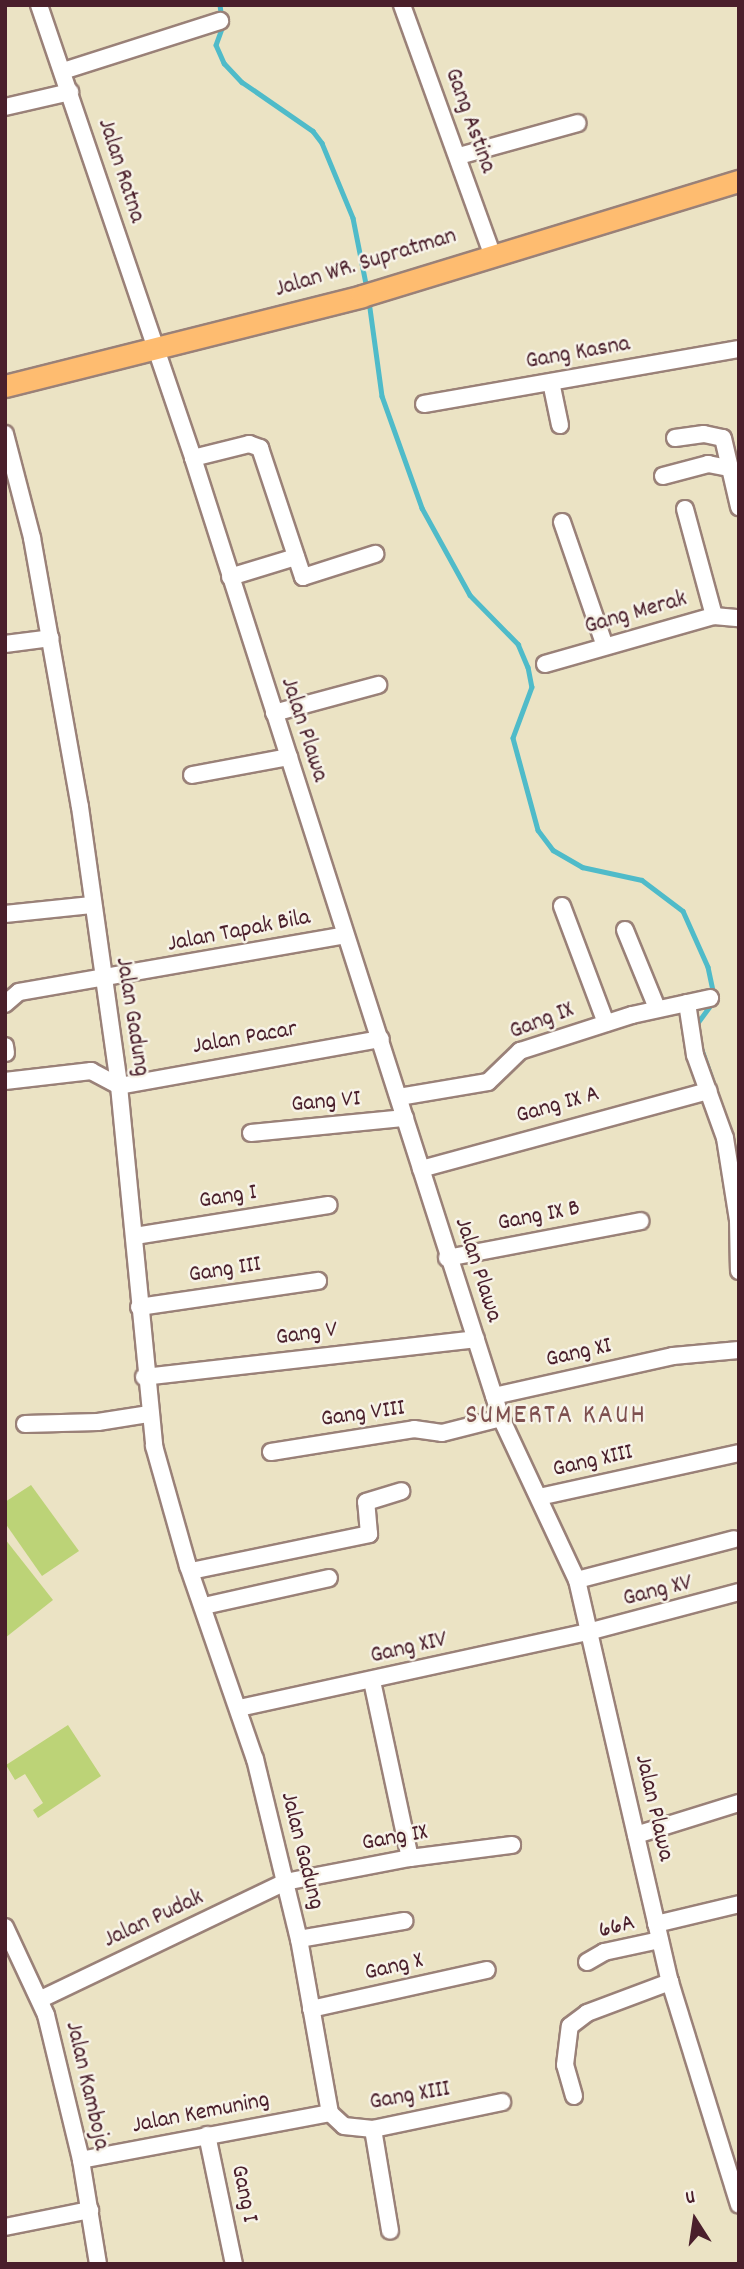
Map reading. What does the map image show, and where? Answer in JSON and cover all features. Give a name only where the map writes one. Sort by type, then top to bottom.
[{"type":"main road","name":"Jalan WR. Supratman","points":[[5,386],[155,351],[362,296],[492,254],[739,181]]},
{"type":"street","name":"Jalan Ratna","points":[[39,5],[155,351]]},
{"type":"street","name":"Gang Astina","points":[[402,5],[492,254]]},
{"type":"street","points":[[63,71],[220,21]]},
{"type":"street","points":[[5,107],[70,92]]},
{"type":"street","points":[[458,156],[578,123]]},
{"type":"street","name":"Gang Kasna","points":[[424,404],[739,349]]},
{"type":"street","name":"Jalan Plawa","points":[[155,351],[193,458],[344,935],[381,1039],[447,1258],[501,1418],[577,1580],[670,1982],[732,2156],[739,2205]]},
{"type":"street","points":[[551,382],[560,425]]},
{"type":"street","name":"Jalan Gadung","points":[[5,434],[51,638],[119,1086],[135,1236],[144,1377],[160,1476],[239,1708],[299,1939],[330,2113]]},
{"type":"street","points":[[675,438],[704,434],[723,438],[739,507]]},
{"type":"street","points":[[193,458],[249,444],[260,448],[303,577],[374,554]]},
{"type":"street","points":[[663,476],[708,464],[729,468]]},
{"type":"street","points":[[685,509],[714,617]]},
{"type":"street","points":[[562,522],[605,646]]},
{"type":"street","points":[[230,577],[296,557]]},
{"type":"street","name":"Gang Merak","points":[[545,664],[714,617],[739,618]]},
{"type":"street","points":[[5,644],[51,638]]},
{"type":"street","points":[[274,713],[378,685]]},
{"type":"street","points":[[192,775],[289,757]]},
{"type":"street","points":[[5,914],[92,905]]},
{"type":"street","points":[[562,906],[606,1023]]},
{"type":"street","points":[[625,930],[657,1008]]},
{"type":"street","name":"Jalan Tapak Bila","points":[[5,1004],[19,992],[344,935]]},
{"type":"street","name":"Gang IX","points":[[399,1097],[488,1082],[500,1074],[515,1053],[657,1008],[710,998]]},
{"type":"street","points":[[687,1003],[695,1055],[725,1138],[738,1220],[739,1271]]},
{"type":"street","name":"Jalan Pacar","points":[[119,1086],[381,1039]]},
{"type":"street","points":[[5,1081],[91,1071],[119,1086]]},
{"type":"street","name":"Gang IX A","points":[[421,1169],[709,1091]]},
{"type":"street","name":"Gang VI","points":[[251,1133],[405,1118]]},
{"type":"street","name":"Gang I","points":[[135,1236],[328,1205]]},
{"type":"street","name":"Gang IX B","points":[[447,1258],[640,1222]]},
{"type":"street","name":"Gang III","points":[[139,1307],[318,1281]]},
{"type":"street","name":"Gang V","points":[[144,1377],[476,1339]]},
{"type":"street","name":"Gang XI","points":[[494,1396],[673,1356],[739,1350]]},
{"type":"street","points":[[25,1424],[98,1422],[149,1414]]},
{"type":"street","name":"Gang VIII","points":[[271,1452],[414,1429],[442,1433],[501,1418]]},
{"type":"street","name":"Gang XIII","points":[[539,1497],[739,1453]]},
{"type":"street","points":[[191,1571],[369,1534],[366,1502],[401,1491]]},
{"type":"street","points":[[577,1580],[734,1539]]},
{"type":"street","points":[[204,1606],[328,1578]]},
{"type":"street","name":"Gang XV","points":[[588,1632],[739,1592]]},
{"type":"street","name":"Gang XIV","points":[[239,1708],[588,1632]]},
{"type":"street","points":[[372,1681],[410,1858]]},
{"type":"street","points":[[636,1835],[739,1804]]},
{"type":"street","name":"Gang IX","points":[[285,1882],[410,1858],[512,1845]]},
{"type":"street","name":"Jalan Pudak","points":[[41,1998],[285,1882]]},
{"type":"street","name":"66A","points":[[587,1962],[604,1952],[739,1904]]},
{"type":"street","points":[[299,1939],[404,1921]]},
{"type":"street","name":"Jalan Kamboja","points":[[5,1927],[41,1998],[81,2160],[97,2264]]},
{"type":"street","name":"Gang X","points":[[311,2009],[487,1970]]},
{"type":"street","points":[[574,2096],[565,2065],[570,2026],[587,2013],[670,1982]]},
{"type":"street","name":"Gang XIII","points":[[330,2113],[344,2126],[373,2129],[502,2102]]},
{"type":"street","name":"Jalan Kemuning","points":[[81,2160],[330,2113]]},
{"type":"street","points":[[373,2129],[390,2231]]},
{"type":"street","name":"Gang I","points":[[207,2135],[234,2264]]},
{"type":"street","points":[[5,2227],[90,2210]]},
{"type":"green space","points":[[31,1485],[79,1551],[42,1576],[5,1523],[5,1502]]},
{"type":"green space","points":[[5,1539],[53,1600],[5,1638]]},
{"type":"green space","points":[[68,1725],[101,1776],[38,1818],[33,1810],[43,1803],[25,1774],[15,1780],[6,1765]]},
{"type":"waterway","points":[[220,5],[223,26],[216,45],[224,63],[242,82],[313,131],[322,143],[353,218],[367,289]]},
{"type":"waterway","points":[[369,301],[382,396],[422,508],[470,595],[518,644],[528,667],[532,687],[513,738],[538,830],[553,850],[582,867],[642,880],[683,911],[708,967],[714,996]]},
{"type":"waterway","points":[[696,1025],[711,1004]]},
{"type":"waterway","points":[[700,1044],[721,1105]]},
{"type":"district","name":"SUMERTA KAUH","points":[[556,1417]]}]
